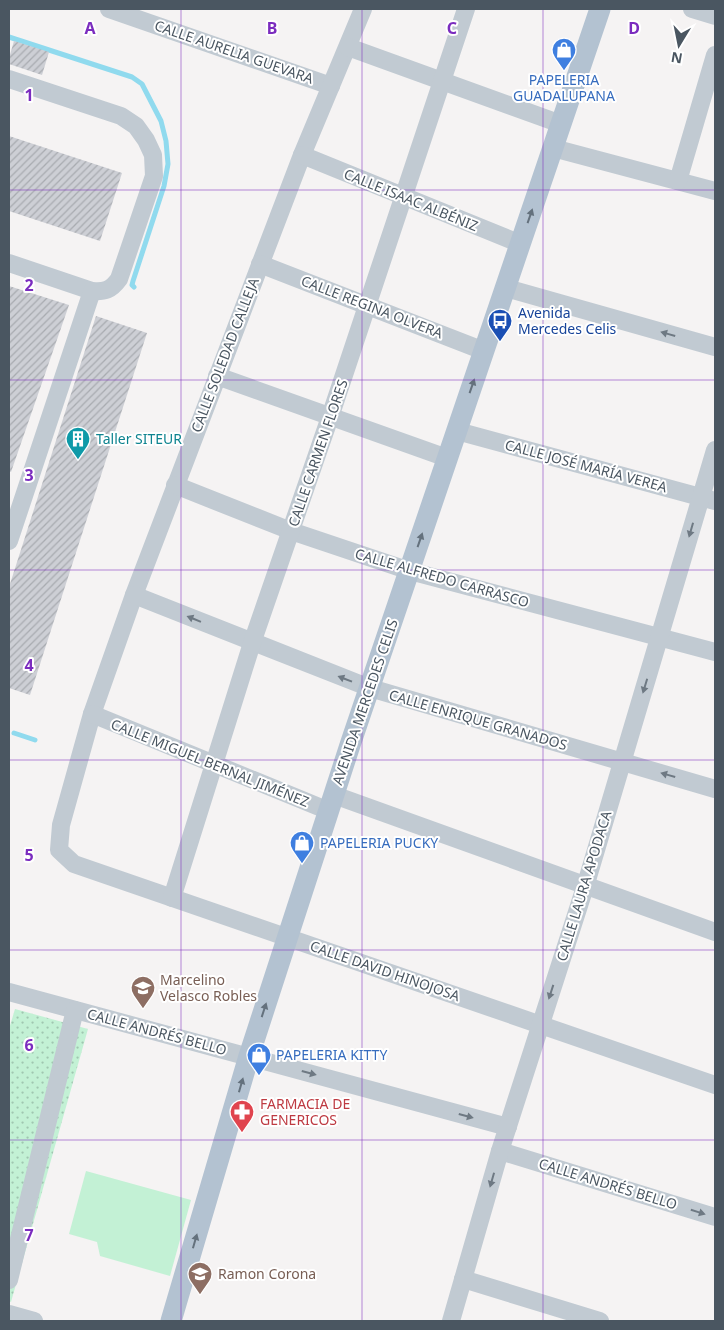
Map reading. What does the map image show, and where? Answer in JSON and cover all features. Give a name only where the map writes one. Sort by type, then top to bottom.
[{"type":"main road","name":"AVENIDA MERCEDES CELIS","points":[[171,1321],[249,1056],[447,458],[600,9]]},
{"type":"street","name":"CALLE AURELIA GUEVARA","points":[[109,9],[331,86]]},
{"type":"street","name":"CALLE SOLEDAD CALLEJA","points":[[59,850],[61,825],[92,714],[134,595],[302,155],[363,9]]},
{"type":"street","name":"CALLE CARMEN FLORES","points":[[172,898],[252,643],[368,306],[466,9]]},
{"type":"street","points":[[692,9],[715,16]]},
{"type":"street","points":[[348,47],[561,124]]},
{"type":"street","points":[[678,181],[715,54]]},
{"type":"street","points":[[9,78],[121,116],[136,126],[146,140],[153,155],[154,176],[119,280],[113,288],[104,292],[92,292],[9,263]]},
{"type":"street","points":[[553,148],[715,191]]},
{"type":"street","name":"CALLE ISAAC ALBÉNIZ","points":[[302,155],[521,244]]},
{"type":"street","name":"CALLE REGINA OLVERA","points":[[260,264],[484,351]]},
{"type":"street","points":[[506,288],[715,347]]},
{"type":"street","points":[[9,541],[92,292]]},
{"type":"street","points":[[217,376],[447,458]]},
{"type":"street","name":"CALLE JOSÉ MARÍA VEREA","points":[[457,431],[708,499]]},
{"type":"street","name":"CALLE LAURA APODACA","points":[[451,1321],[500,1151],[585,887],[660,637],[708,499],[715,450]]},
{"type":"street","name":"CALLE ALFREDO CARRASCO","points":[[176,485],[291,531],[410,571],[715,652]]},
{"type":"street","name":"CALLE ENRIQUE GRANADOS","points":[[134,595],[370,688],[715,789]]},
{"type":"street","name":"CALLE MIGUEL BERNAL JIMÉNEZ","points":[[92,714],[214,764],[715,932]]},
{"type":"street","name":"CALLE DAVID HINOJOSA","points":[[59,850],[74,864],[715,1085]]},
{"type":"street","name":"CALLE ANDRÉS BELLO","points":[[9,992],[508,1127]]},
{"type":"street","points":[[9,1280],[75,1010]]},
{"type":"street","name":"CALLE ANDRÉS BELLO","points":[[500,1151],[715,1217]]},
{"type":"street","points":[[463,1279],[600,1321]]},
{"type":"street","points":[[9,1314],[34,1321]]},
{"type":"green space","points":[[15,1009],[88,1029],[11,1302],[9,1301],[9,1029]]},
{"type":"green space","points":[[86,1171],[191,1200],[170,1276],[100,1256],[97,1242],[69,1234]]},
{"type":"building","points":[[14,41],[49,52],[42,75],[9,64]]},
{"type":"building","points":[[9,136],[122,173],[100,241],[9,211]]},
{"type":"building","points":[[9,286],[69,305],[11,472],[9,471]]},
{"type":"building","name":"Taller SITEUR","points":[[96,316],[147,333],[30,695],[9,688],[9,587]]},
{"type":"waterway","points":[[9,37],[132,77],[142,84],[161,121],[166,141],[168,164],[164,186],[133,281],[132,285],[134,287]]},
{"type":"waterway","points":[[14,733],[35,740]]},
{"type":"place","name":"PAPELERIA GUADALUPANA","points":[[564,71]]},
{"type":"place","name":"Avenida Mercedes Celis","points":[[500,342]]},
{"type":"place","name":"Taller SITEUR","points":[[78,460]]},
{"type":"place","name":"PAPELERIA PUCKY","points":[[302,864]]},
{"type":"place","name":"Marcelino Velasco Robles","points":[[143,1009]]},
{"type":"place","name":"PAPELERIA KITTY","points":[[259,1076]]},
{"type":"place","name":"FARMACIA DE GENERICOS","points":[[242,1133]]},
{"type":"place","name":"Ramon Corona","points":[[200,1295]]}]
